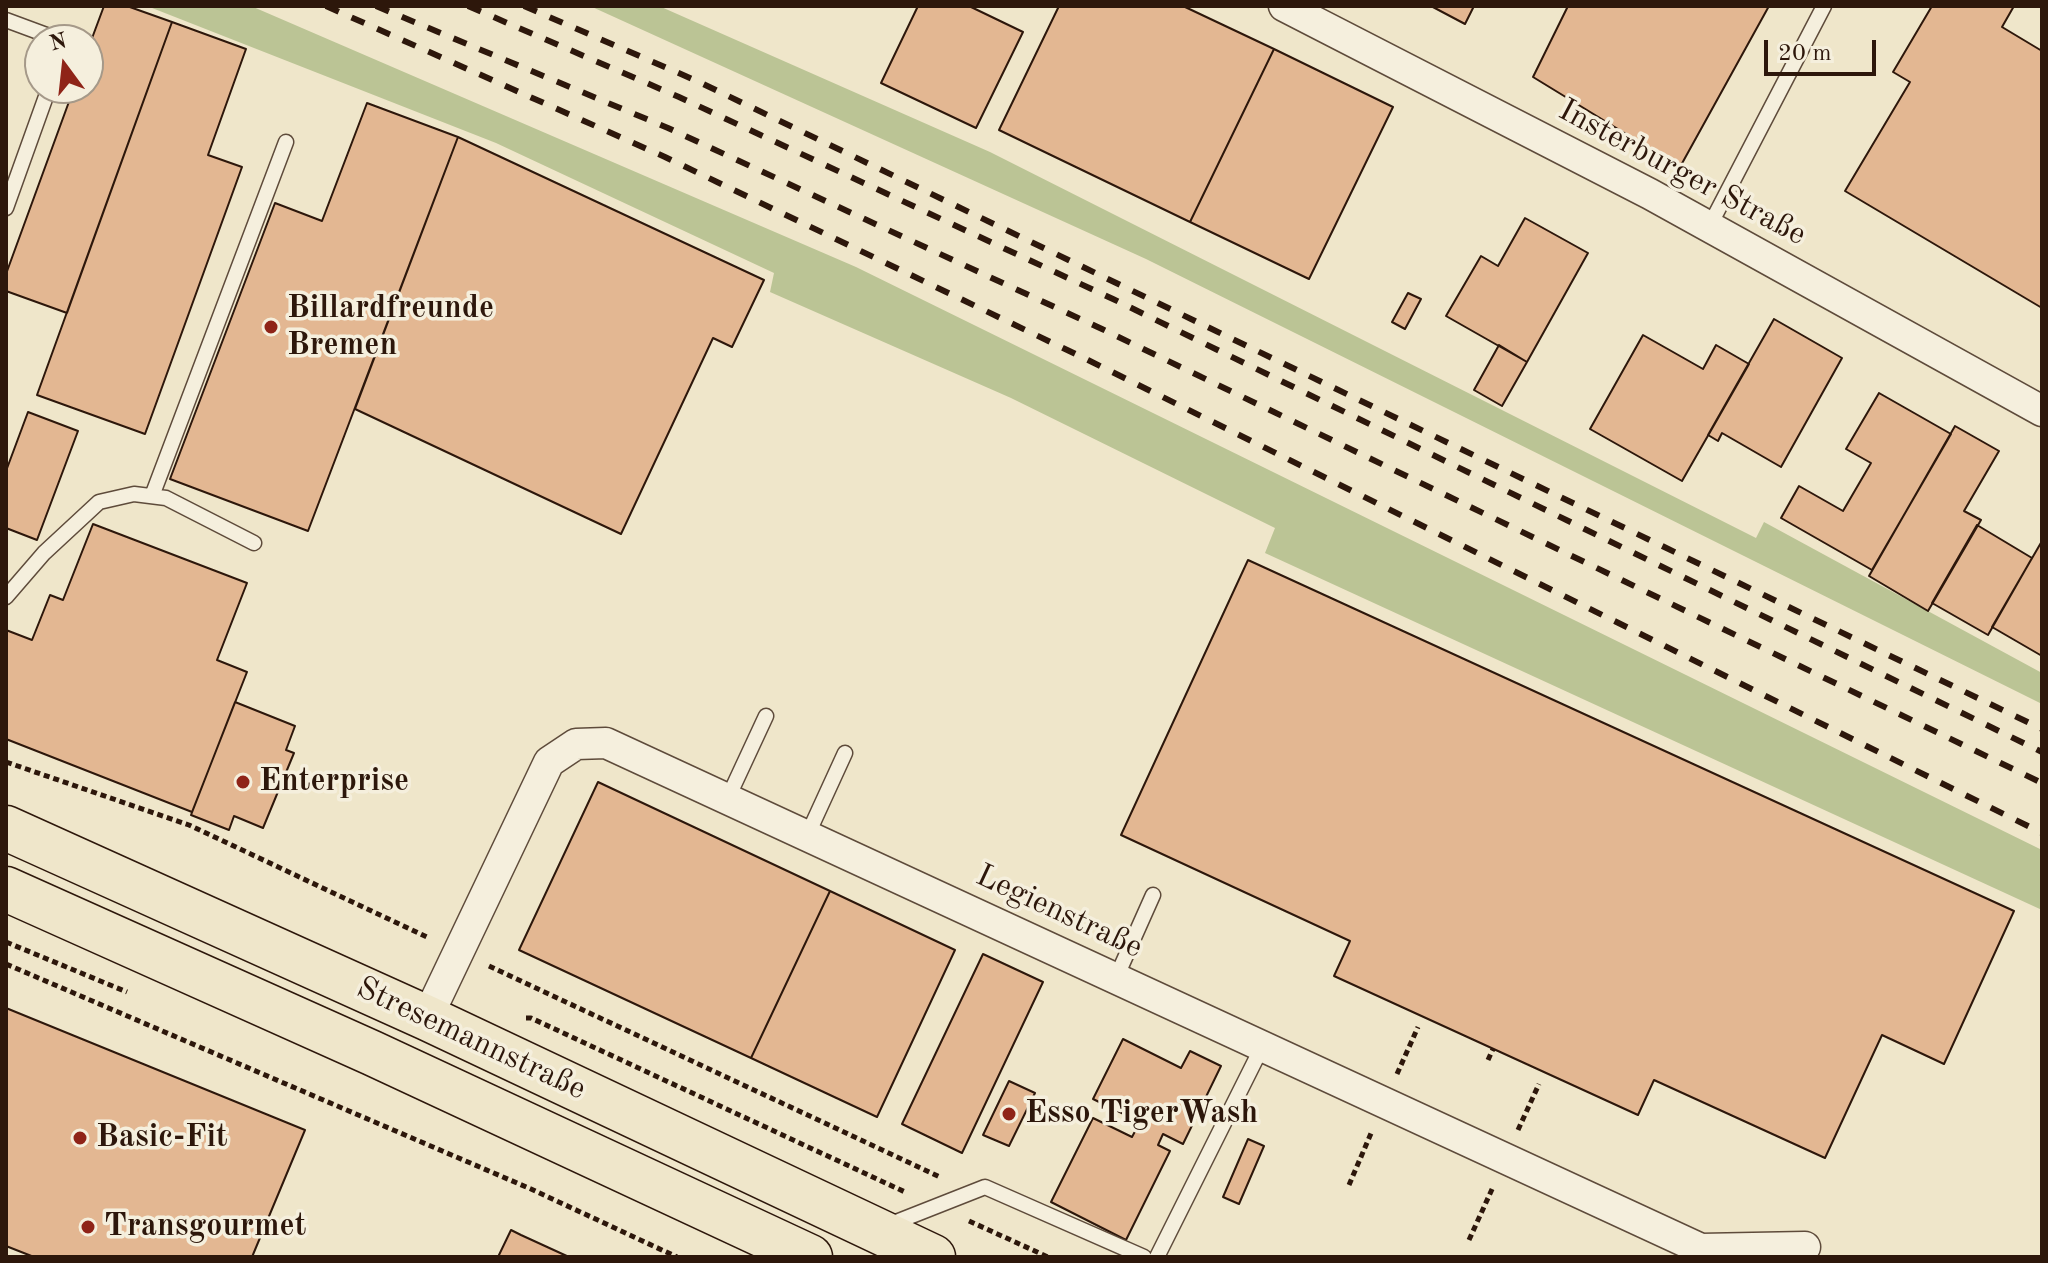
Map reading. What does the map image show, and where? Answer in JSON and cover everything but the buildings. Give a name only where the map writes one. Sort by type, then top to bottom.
[{"type":"main road","name":"Stresemannstraße","points":[[6,828],[427,1018],[933,1257]]},
{"type":"main road","name":"Stresemannstraße","points":[[6,889],[372,1053],[810,1257]]},
{"type":"street","name":"Insterburger Straße","points":[[1284,6],[1709,227],[2042,411]]},
{"type":"street","name":"Legienstraße","points":[[427,1018],[549,762],[576,744],[606,743],[1701,1249],[1805,1247]]},
{"type":"lane","points":[[1709,227],[1824,6]]},
{"type":"lane","points":[[6,208],[43,104]]},
{"type":"lane","points":[[152,496],[286,142]]},
{"type":"lane","points":[[6,597],[44,553],[99,502],[134,494],[166,498],[254,543]]},
{"type":"lane","points":[[727,800],[766,716]]},
{"type":"lane","points":[[807,836],[845,753]]},
{"type":"lane","points":[[1116,978],[1153,895]]},
{"type":"lane","points":[[1157,1257],[1263,1045]]},
{"type":"lane","points":[[876,1230],[979,1190],[1144,1257]]},
{"type":"path","points":[[6,762],[189,825],[979,1190]]},
{"type":"path","points":[[6,964],[322,1097],[677,1257]]},
{"type":"path","points":[[1488,1060],[1493,1049]]},
{"type":"green space","points":[[147,6],[251,6],[856,267],[2042,850],[2042,910],[1265,553],[1275,528],[1011,398],[770,292],[774,273],[496,143]]},
{"type":"green space","points":[[590,6],[659,6],[990,152],[1756,538],[1764,522],[2042,673],[2042,704],[1146,259]]},
{"type":"railway","points":[[326,6],[665,157],[1088,360],[2042,833]]},
{"type":"railway","points":[[376,6],[668,128],[1102,329],[2042,783]]},
{"type":"railway","points":[[468,6],[679,97],[1113,299],[2042,752]]},
{"type":"railway","points":[[524,6],[697,81],[2042,729]]},
{"type":"place","name":"Billardfreunde Bremen","points":[[271,327]]},
{"type":"place","name":"Enterprise","points":[[243,782]]},
{"type":"place","name":"Esso TigerWash","points":[[1009,1114]]},
{"type":"place","name":"Basic-Fit","points":[[80,1138]]},
{"type":"place","name":"Transgourmet","points":[[88,1227]]}]
